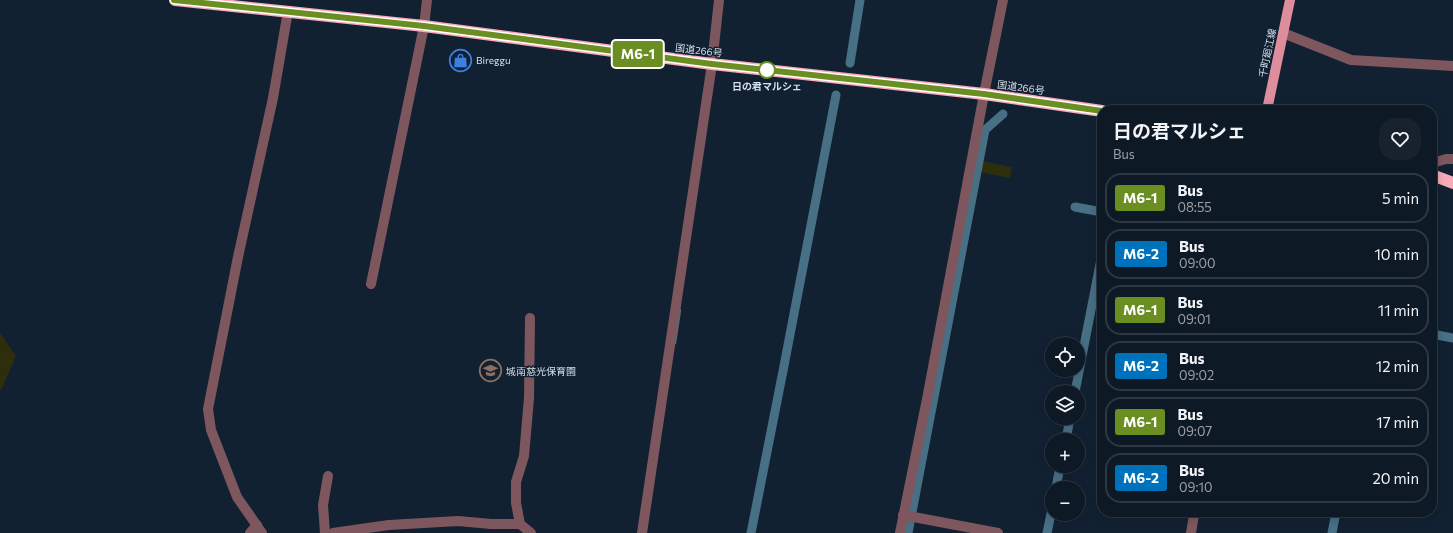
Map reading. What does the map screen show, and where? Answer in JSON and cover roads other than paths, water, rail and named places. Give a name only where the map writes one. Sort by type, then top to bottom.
[{"type":"highway","name":"国道266号","points":[[174,0],[424,26],[712,64],[984,94],[1097,110]]},
{"type":"highway","points":[[1437,177],[1453,183]]},
{"type":"main road","name":"千町廻江線","points":[[1268,105],[1290,0]]},
{"type":"street","points":[[371,284],[424,26],[427,0]]},
{"type":"street","points":[[642,533],[712,64],[719,0]]},
{"type":"street","points":[[900,533],[1003,0]]},
{"type":"street","points":[[256,530],[237,497],[211,430],[208,409],[238,257],[273,98],[288,11]]},
{"type":"street","points":[[1283,33],[1351,60],[1453,66]]},
{"type":"street","points":[[1437,161],[1446,158],[1453,159]]},
{"type":"street","points":[[520,524],[516,503],[516,482],[524,456],[529,398],[530,318]]},
{"type":"street","points":[[325,533],[323,505],[328,476]]},
{"type":"street","points":[[903,515],[998,533]]},
{"type":"street","points":[[1191,533],[1194,517]]},
{"type":"street","points":[[333,533],[388,526],[458,520],[491,524],[520,524],[531,533]]},
{"type":"waterway","points":[[850,63],[860,0]]},
{"type":"waterway","points":[[751,533],[836,95]]},
{"type":"waterway","points":[[908,533],[985,130],[1003,114]]},
{"type":"waterway","points":[[1075,207],[1097,211]]},
{"type":"waterway","points":[[1076,385],[1097,280]]},
{"type":"waterway","points":[[675,343],[680,310]]},
{"type":"waterway","points":[[1437,335],[1453,338]]},
{"type":"waterway","points":[[1067,433],[1069,425]]},
{"type":"waterway","points":[[1057,481],[1059,473]]},
{"type":"waterway","points":[[1332,533],[1335,517]]},
{"type":"waterway","points":[[1047,533],[1050,521]]},
{"type":"place","name":"Bireggu","points":[[461,60]]},
{"type":"place","name":"日の君マルシェ","points":[[767,70]]},
{"type":"place","name":"城南慈光保育園","points":[[490,371]]}]
